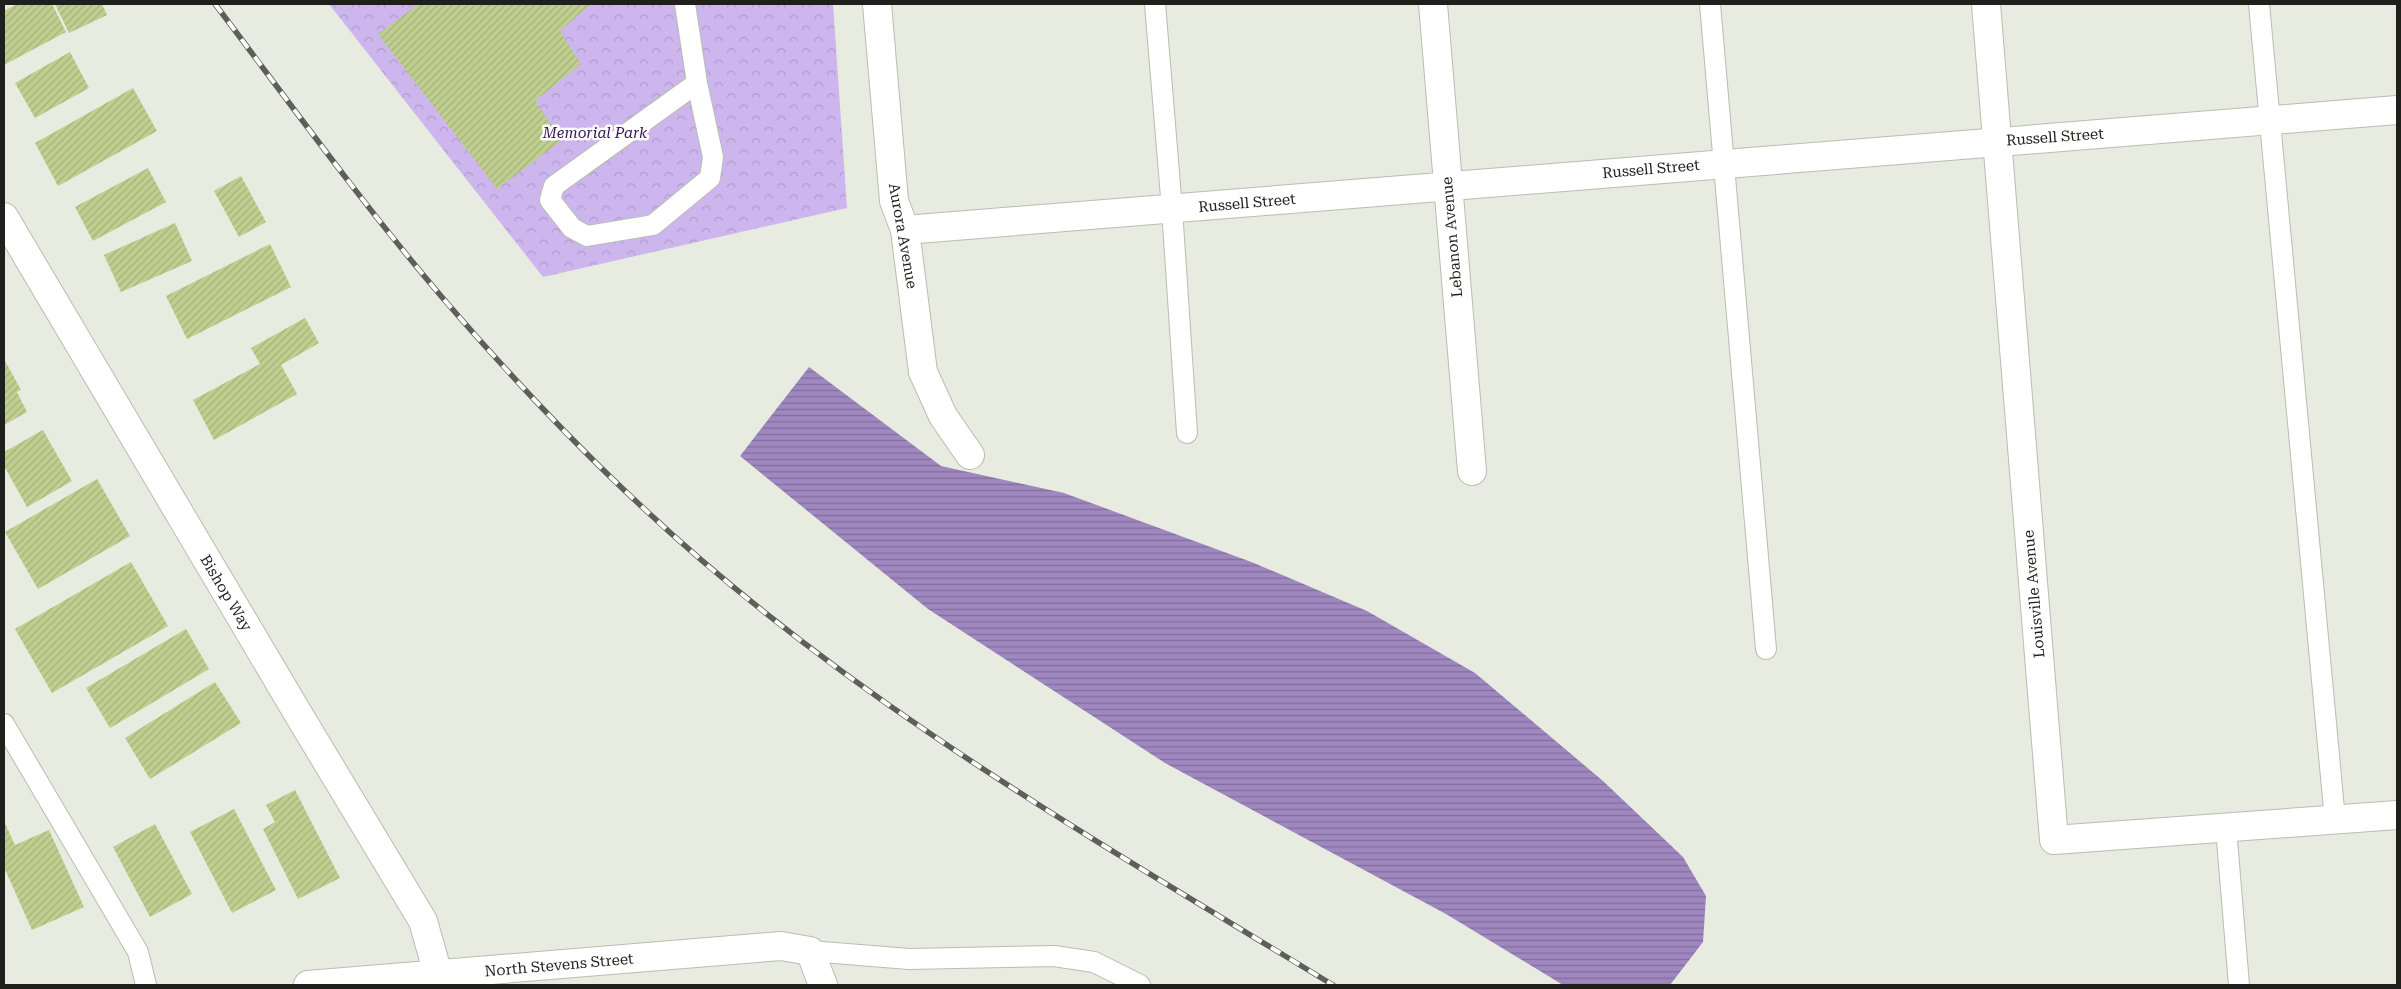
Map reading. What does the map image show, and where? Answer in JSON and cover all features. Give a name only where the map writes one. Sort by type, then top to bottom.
[{"type":"street","name":"Aurora Avenue","points":[[877,4],[894,201],[905,230],[923,372],[943,416],[970,456]]},
{"type":"street","name":"Lebanon Avenue","points":[[1433,4],[1472,471]]},
{"type":"street","name":"Louisville Avenue","points":[[1986,4],[2054,840],[2397,815]]},
{"type":"street","name":"Russell Street","points":[[905,230],[2397,110]]},
{"type":"street","name":"Bishop Way","points":[[4,217],[300,718],[423,922],[438,974]]},
{"type":"street","name":"North Stevens Street","points":[[308,985],[438,974],[517,977],[781,946],[810,951]]},
{"type":"street","points":[[810,951],[823,985]]},
{"type":"lane","points":[[685,4],[697,83],[713,157],[710,178],[653,225],[587,236],[572,228],[550,200],[554,186],[697,83]]},
{"type":"lane","points":[[1155,4],[1172,209],[1187,433]]},
{"type":"lane","points":[[1710,4],[1766,649]]},
{"type":"lane","points":[[2260,4],[2269,120],[2335,820]]},
{"type":"lane","points":[[4,724],[138,952],[146,985]]},
{"type":"lane","points":[[2226,828],[2239,985]]},
{"type":"lane","points":[[810,951],[909,959],[1054,956],[1094,962],[1140,985]]},
{"type":"green space","name":"Memorial Park","points":[[329,4],[833,4],[847,208],[543,277]]},
{"type":"shaded area","points":[[809,367],[941,466],[1064,493],[1254,563],[1367,611],[1475,673],[1603,781],[1683,857],[1706,896],[1703,942],[1670,985],[1563,985],[1446,914],[1165,763],[928,609],[740,456]]},
{"type":"building","points":[[17,4],[52,4],[66,32],[4,65],[4,11]]},
{"type":"building","points":[[55,4],[102,4],[107,15],[69,33]]},
{"type":"building","points":[[419,4],[591,4],[560,31],[581,64],[535,101],[562,140],[497,189],[378,34]]},
{"type":"building","points":[[70,52],[89,88],[35,118],[15,83]]},
{"type":"building","points":[[133,88],[157,131],[58,186],[35,143]]},
{"type":"building","points":[[148,168],[166,202],[93,241],[75,207]]},
{"type":"building","points":[[241,176],[266,222],[239,237],[214,191]]},
{"type":"building","points":[[175,223],[192,261],[121,292],[104,255]]},
{"type":"building","points":[[270,244],[291,287],[187,339],[166,296]]},
{"type":"building","points":[[305,318],[319,343],[281,365],[297,394],[214,440],[193,400],[260,364],[251,348]]},
{"type":"building","points":[[4,359],[21,390],[17,392],[27,412],[4,425]]},
{"type":"building","points":[[43,430],[72,481],[27,507],[4,466],[4,452]]},
{"type":"building","points":[[97,479],[130,536],[38,589],[5,532]]},
{"type":"building","points":[[131,562],[168,626],[52,693],[15,629]]},
{"type":"building","points":[[186,629],[209,669],[110,728],[86,688]]},
{"type":"building","points":[[215,682],[241,723],[150,779],[125,738]]},
{"type":"building","points":[[295,790],[340,878],[298,899],[263,829],[275,822],[266,805]]},
{"type":"building","points":[[234,809],[276,890],[232,913],[190,832]]},
{"type":"building","points":[[4,821],[15,845],[49,830],[84,907],[32,930],[4,867]]},
{"type":"building","points":[[155,824],[192,894],[150,917],[113,847]]},
{"type":"railway","points":[[215,4],[354,188],[441,296],[537,403],[587,454],[639,504],[718,574],[801,640],[886,703],[973,762],[1152,876],[1333,985]]}]
